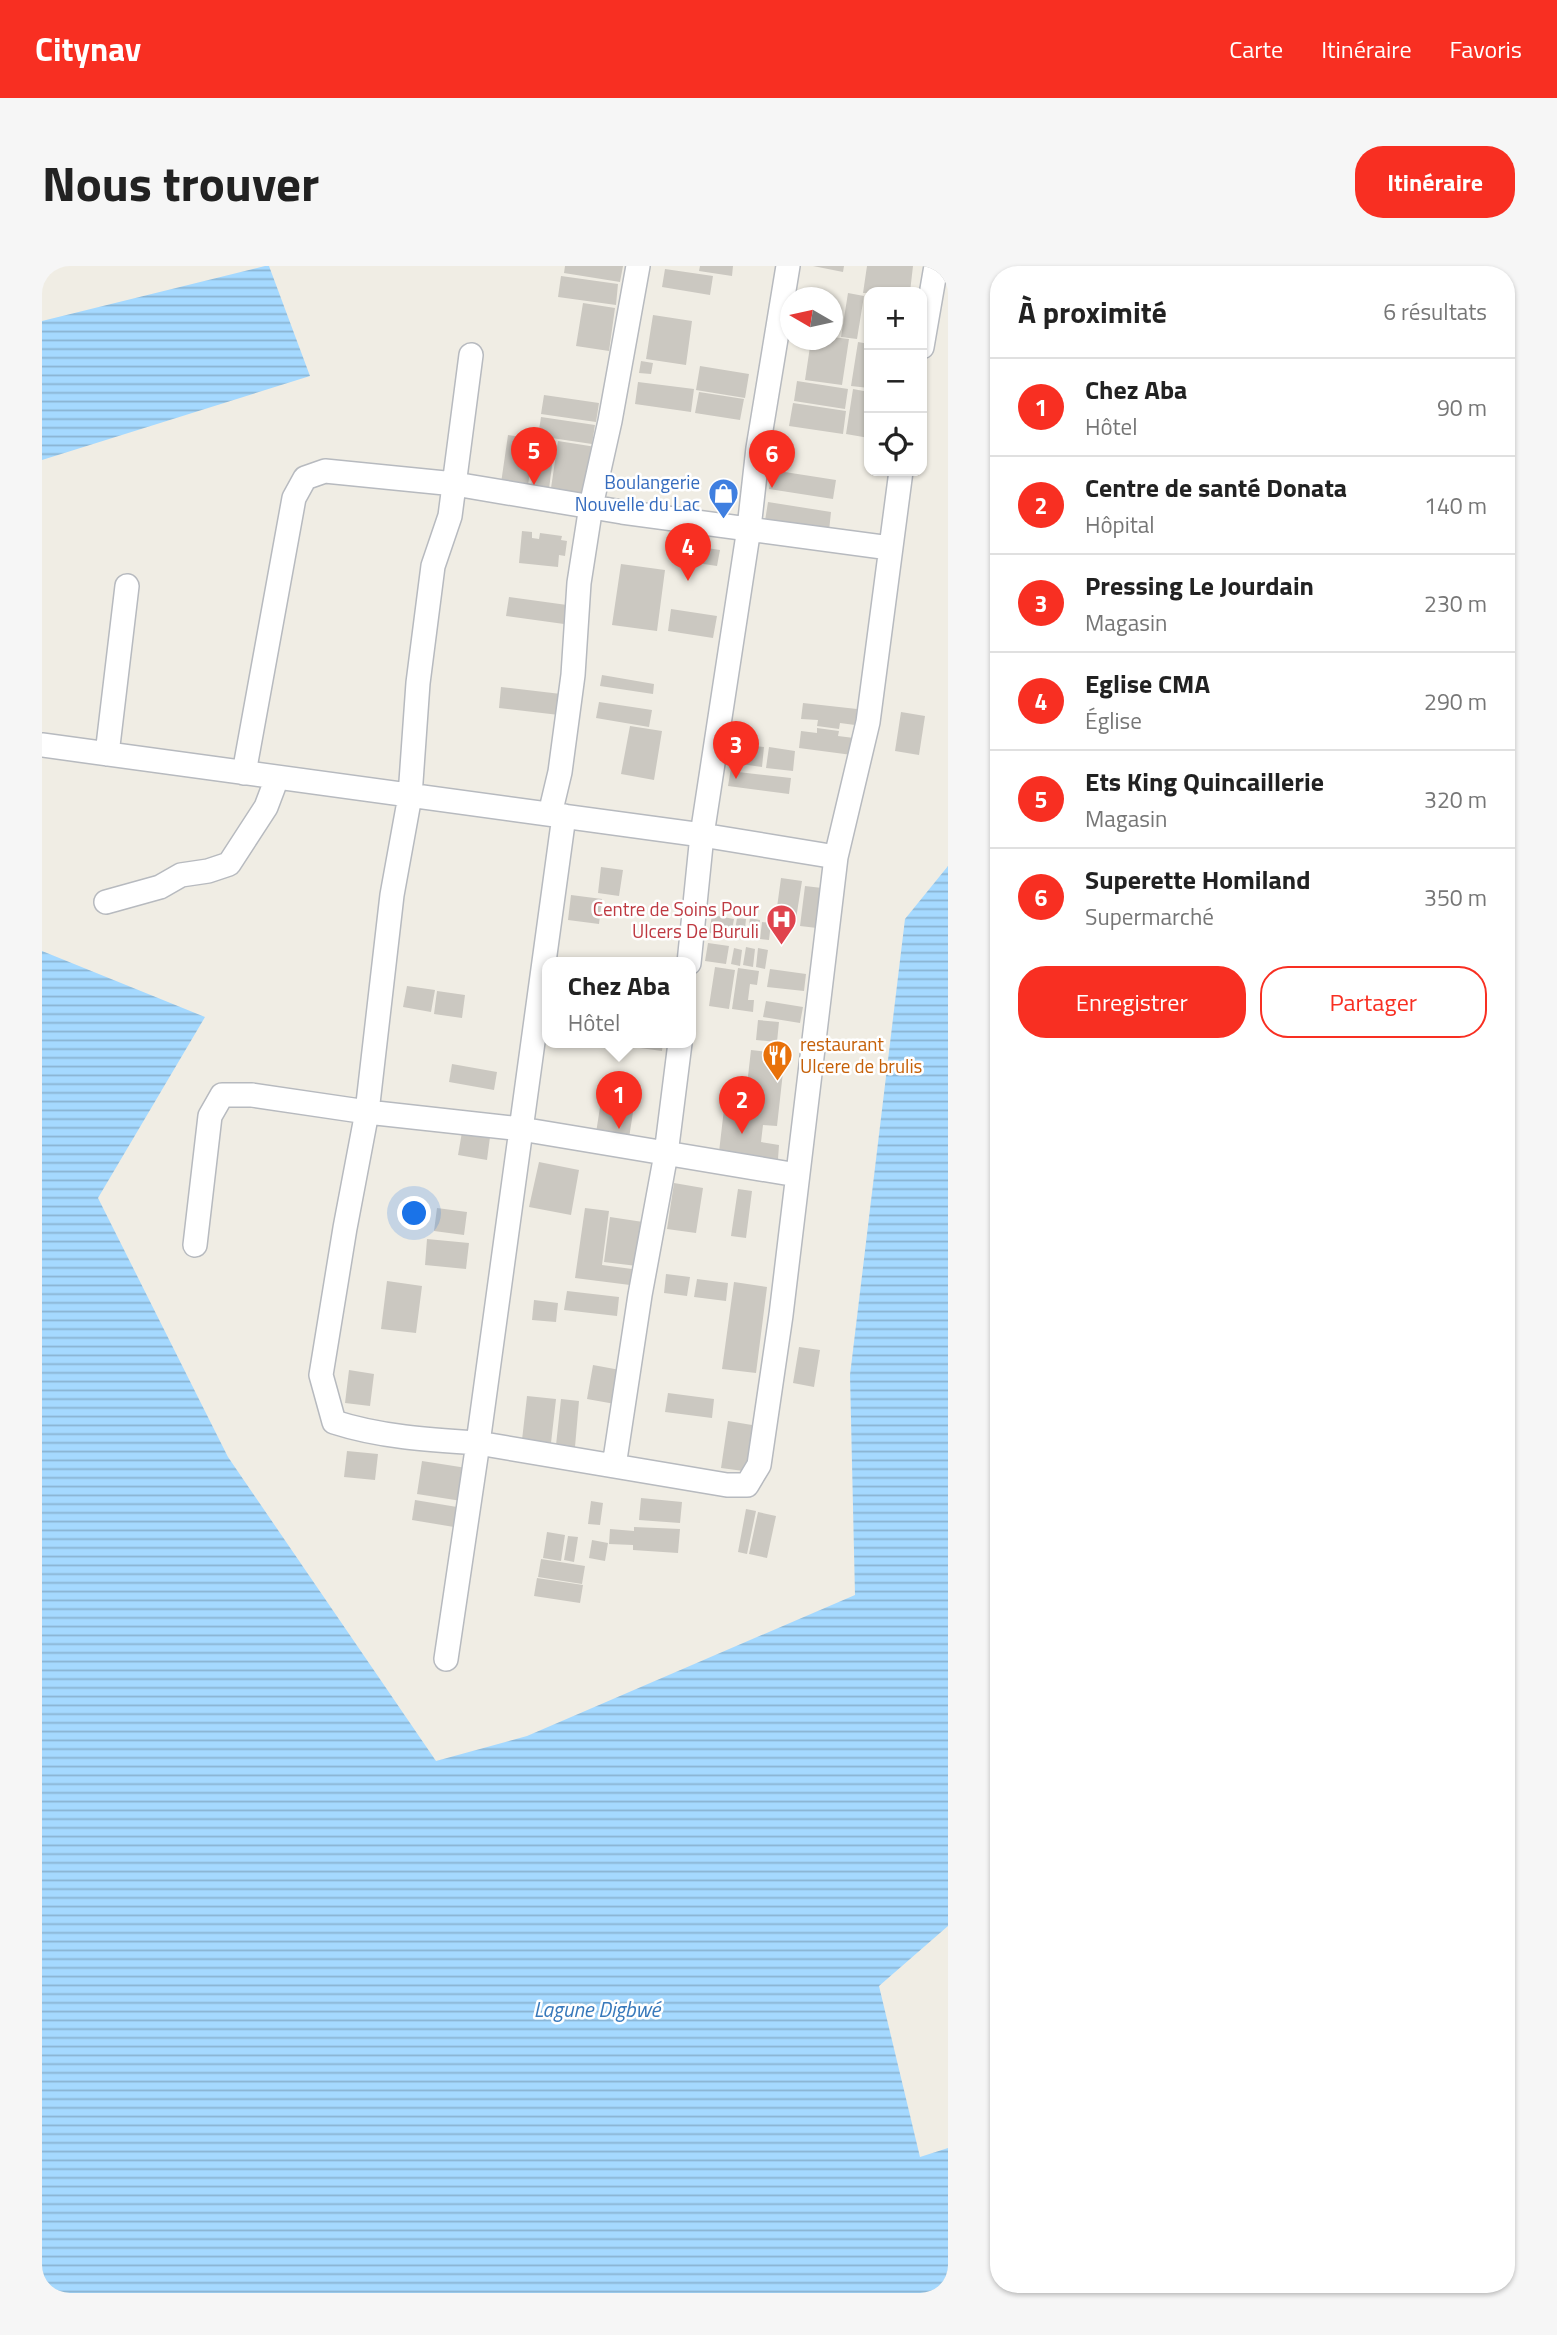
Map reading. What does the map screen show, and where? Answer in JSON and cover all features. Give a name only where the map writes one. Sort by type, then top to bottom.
[{"type":"street","points":[[446,1658],[521,1129],[573,675],[579,583],[638,266]]},
{"type":"street","points":[[690,957],[702,835],[749,528],[760,435],[788,266]]},
{"type":"street","points":[[927,318],[936,266]]},
{"type":"street","points":[[471,355],[450,516],[433,566],[418,683],[410,796],[391,895],[367,1112],[321,1375],[334,1422],[354,1428],[478,1443],[727,1485],[747,1485],[760,1465],[836,857],[868,722],[900,476]]},
{"type":"street","points":[[243,773],[294,498],[305,478],[325,471],[455,484],[622,512],[890,548]]},
{"type":"street","points":[[107,754],[127,586]]},
{"type":"street","points":[[42,745],[702,835],[836,857]]},
{"type":"street","points":[[106,902],[160,887],[181,875],[208,871],[229,864],[266,807],[277,778]]},
{"type":"street","points":[[614,1466],[640,1295],[666,1154],[679,1048]]},
{"type":"street","points":[[195,1245],[210,1116],[222,1095],[252,1095],[367,1112],[521,1129],[797,1175]]},
{"type":"water","points":[[269,266],[310,376],[42,460],[42,321]]},
{"type":"water","name":"Lagune Digbwé","points":[[948,866],[948,1926],[879,1986],[920,2157],[948,2148],[948,2293],[42,2293],[42,951],[205,1017],[98,1198],[228,1457],[436,1761],[527,1736],[855,1595],[850,1375],[905,919]]},
{"type":"building","points":[[565,266],[623,266],[620,282],[564,273]]},
{"type":"building","points":[[700,266],[733,266],[732,276],[699,271]]},
{"type":"building","points":[[813,266],[844,266],[843,272]]},
{"type":"building","points":[[867,266],[913,266],[911,287],[864,287],[863,293]]},
{"type":"building","points":[[665,269],[713,276],[710,295],[662,287]]},
{"type":"building","points":[[561,276],[618,284],[616,305],[558,297]]},
{"type":"building","points":[[848,293],[864,296],[857,339],[843,337]]},
{"type":"building","points":[[583,303],[615,308],[609,351],[576,346]]},
{"type":"building","points":[[653,315],[692,321],[686,365],[646,359]]},
{"type":"building","points":[[843,338],[849,339],[842,385],[805,380],[810,350],[843,350]]},
{"type":"building","points":[[858,342],[864,343],[864,387],[851,386]]},
{"type":"building","points":[[641,361],[653,363],[651,374],[639,373]]},
{"type":"building","points":[[700,366],[749,374],[745,398],[696,390]]},
{"type":"building","points":[[797,381],[848,389],[845,409],[794,401]]},
{"type":"building","points":[[638,382],[694,389],[691,412],[635,404]]},
{"type":"building","points":[[853,389],[864,391],[864,437],[846,434]]},
{"type":"building","points":[[699,392],[744,399],[740,420],[695,413]]},
{"type":"building","points":[[544,395],[599,403],[596,422],[541,414]]},
{"type":"building","points":[[793,403],[846,411],[843,434],[789,426]]},
{"type":"building","points":[[541,417],[595,425],[592,444],[538,436]]},
{"type":"building","points":[[508,435],[534,439],[528,486],[501,483]]},
{"type":"building","points":[[537,440],[555,442],[549,489],[531,487]]},
{"type":"building","points":[[558,441],[596,447],[588,494],[551,488]]},
{"type":"building","points":[[772,470],[836,480],[833,499],[769,489]]},
{"type":"building","points":[[768,502],[831,512],[829,531],[765,521]]},
{"type":"building","points":[[522,531],[532,532],[532,538],[539,539],[540,533],[562,536],[561,540],[567,541],[565,556],[559,555],[558,567],[519,563]]},
{"type":"building","points":[[700,547],[720,550],[717,566],[697,563]]},
{"type":"building","points":[[621,564],[665,570],[657,631],[612,625]]},
{"type":"building","points":[[509,597],[567,605],[564,624],[506,616]]},
{"type":"building","points":[[671,609],[717,616],[713,638],[668,631]]},
{"type":"building","points":[[602,675],[654,684],[653,694],[600,686]]},
{"type":"building","points":[[501,687],[561,694],[559,715],[499,708]]},
{"type":"building","points":[[599,702],[652,710],[649,727],[596,718]]},
{"type":"building","points":[[803,703],[857,709],[855,725],[840,723],[839,729],[817,726],[818,720],[801,719]]},
{"type":"building","points":[[901,712],[925,716],[919,755],[895,751]]},
{"type":"building","points":[[630,726],[662,731],[654,780],[621,774]]},
{"type":"building","points":[[817,728],[839,731],[838,736],[854,738],[852,755],[799,748],[801,731],[817,733]]},
{"type":"building","points":[[735,744],[764,747],[762,767],[733,763]]},
{"type":"building","points":[[769,747],[795,751],[793,771],[766,768]]},
{"type":"building","points":[[731,768],[739,769],[738,772],[791,778],[789,794],[728,786]]},
{"type":"building","points":[[601,867],[623,870],[619,896],[598,893]]},
{"type":"building","points":[[781,878],[802,881],[795,925],[775,922]]},
{"type":"building","points":[[805,886],[822,888],[817,928],[800,926]]},
{"type":"building","points":[[571,895],[602,899],[599,924],[568,920]]},
{"type":"building","points":[[712,915],[734,919],[731,936],[709,933]]},
{"type":"building","points":[[737,918],[746,919],[744,938],[734,936]]},
{"type":"building","points":[[750,918],[760,920],[757,939],[747,937]]},
{"type":"building","points":[[762,922],[771,923],[769,940],[760,939]]},
{"type":"building","points":[[708,943],[729,946],[726,964],[705,961]]},
{"type":"building","points":[[746,947],[755,949],[753,967],[743,965]]},
{"type":"building","points":[[734,948],[742,950],[740,966],[731,964]]},
{"type":"building","points":[[758,948],[768,950],[765,969],[756,967]]},
{"type":"building","points":[[715,967],[735,970],[729,1009],[709,1006]]},
{"type":"building","points":[[738,968],[759,971],[757,985],[750,984],[748,1000],[754,1000],[753,1012],[732,1009]]},
{"type":"building","points":[[770,969],[806,974],[804,991],[767,987]]},
{"type":"building","points":[[407,986],[435,990],[431,1012],[403,1007]]},
{"type":"building","points":[[437,991],[465,995],[462,1018],[434,1014]]},
{"type":"building","points":[[766,1001],[803,1007],[800,1023],[763,1017]]},
{"type":"building","points":[[758,1020],[779,1022],[777,1042],[756,1040]]},
{"type":"building","points":[[640,1048],[662,1048],[662,1051]]},
{"type":"building","points":[[751,1050],[785,1054],[777,1126],[763,1125],[761,1142],[779,1145],[778,1159],[719,1152],[724,1109],[744,1111]]},
{"type":"building","points":[[452,1064],[497,1072],[494,1090],[449,1082]]},
{"type":"building","points":[[603,1088],[636,1093],[629,1138],[596,1133]]},
{"type":"building","points":[[462,1132],[490,1137],[487,1160],[458,1155]]},
{"type":"building","points":[[539,1162],[579,1170],[571,1215],[529,1207]]},
{"type":"building","points":[[674,1183],[703,1188],[696,1233],[667,1229]]},
{"type":"building","points":[[738,1189],[752,1191],[746,1238],[731,1236]]},
{"type":"building","points":[[437,1208],[467,1212],[464,1235],[434,1231]]},
{"type":"building","points":[[585,1208],[609,1211],[602,1265],[632,1269],[630,1285],[575,1278]]},
{"type":"building","points":[[610,1217],[643,1222],[637,1266],[604,1262]]},
{"type":"building","points":[[427,1239],[469,1243],[466,1269],[425,1265]]},
{"type":"building","points":[[666,1274],[690,1277],[687,1296],[664,1293]]},
{"type":"building","points":[[697,1279],[728,1283],[726,1301],[694,1297]]},
{"type":"building","points":[[387,1281],[422,1286],[416,1333],[381,1329]]},
{"type":"building","points":[[734,1282],[767,1287],[756,1373],[722,1369]]},
{"type":"building","points":[[567,1291],[619,1297],[617,1316],[564,1310]]},
{"type":"building","points":[[534,1300],[558,1303],[556,1322],[532,1320]]},
{"type":"building","points":[[799,1347],[820,1350],[814,1387],[793,1383]]},
{"type":"building","points":[[593,1365],[620,1370],[615,1404],[587,1399]]},
{"type":"building","points":[[349,1370],[374,1374],[370,1406],[345,1403]]},
{"type":"building","points":[[668,1393],[714,1399],[712,1418],[665,1412]]},
{"type":"building","points":[[527,1396],[556,1399],[551,1443],[522,1440]]},
{"type":"building","points":[[561,1399],[579,1401],[575,1447],[556,1445]]},
{"type":"building","points":[[728,1421],[758,1426],[751,1472],[721,1468]]},
{"type":"building","points":[[347,1451],[378,1454],[375,1480],[344,1477]]},
{"type":"building","points":[[422,1461],[473,1469],[468,1502],[417,1494]]},
{"type":"building","points":[[641,1498],[682,1502],[680,1523],[639,1520]]},
{"type":"building","points":[[415,1500],[463,1508],[460,1528],[412,1520]]},
{"type":"building","points":[[591,1501],[603,1503],[600,1525],[588,1524]]},
{"type":"building","points":[[746,1509],[756,1511],[747,1554],[738,1552]]},
{"type":"building","points":[[758,1512],[776,1516],[767,1558],[749,1554]]},
{"type":"building","points":[[634,1527],[680,1529],[678,1553],[633,1550],[633,1545],[609,1544],[610,1529],[634,1531]]},
{"type":"building","points":[[547,1532],[565,1535],[561,1561],[543,1558]]},
{"type":"building","points":[[568,1536],[578,1537],[574,1562],[564,1560]]},
{"type":"building","points":[[592,1540],[608,1543],[605,1561],[589,1558]]},
{"type":"building","points":[[541,1559],[585,1566],[582,1584],[538,1577]]},
{"type":"building","points":[[537,1578],[583,1585],[580,1603],[534,1596]]},
{"type":"place","name":"Ets King Quincaillerie","points":[[534,485]]},
{"type":"place","name":"Superette Homiland","points":[[772,488]]},
{"type":"place","name":"Boulangerie Nouvelle du Lac","points":[[723,520]]},
{"type":"place","name":"Eglise CMA","points":[[688,581]]},
{"type":"place","name":"Pressing Le Jourdain","points":[[736,779]]},
{"type":"place","name":"Centre de Soins Pour Ulcers De Buruli","points":[[782,947]]},
{"type":"place","name":"restaurant Ulcere de brulis","points":[[777,1082]]},
{"type":"place","name":"Chez Aba","points":[[619,1129]]},
{"type":"place","name":"Centre de santé Donata","points":[[742,1134]]}]
